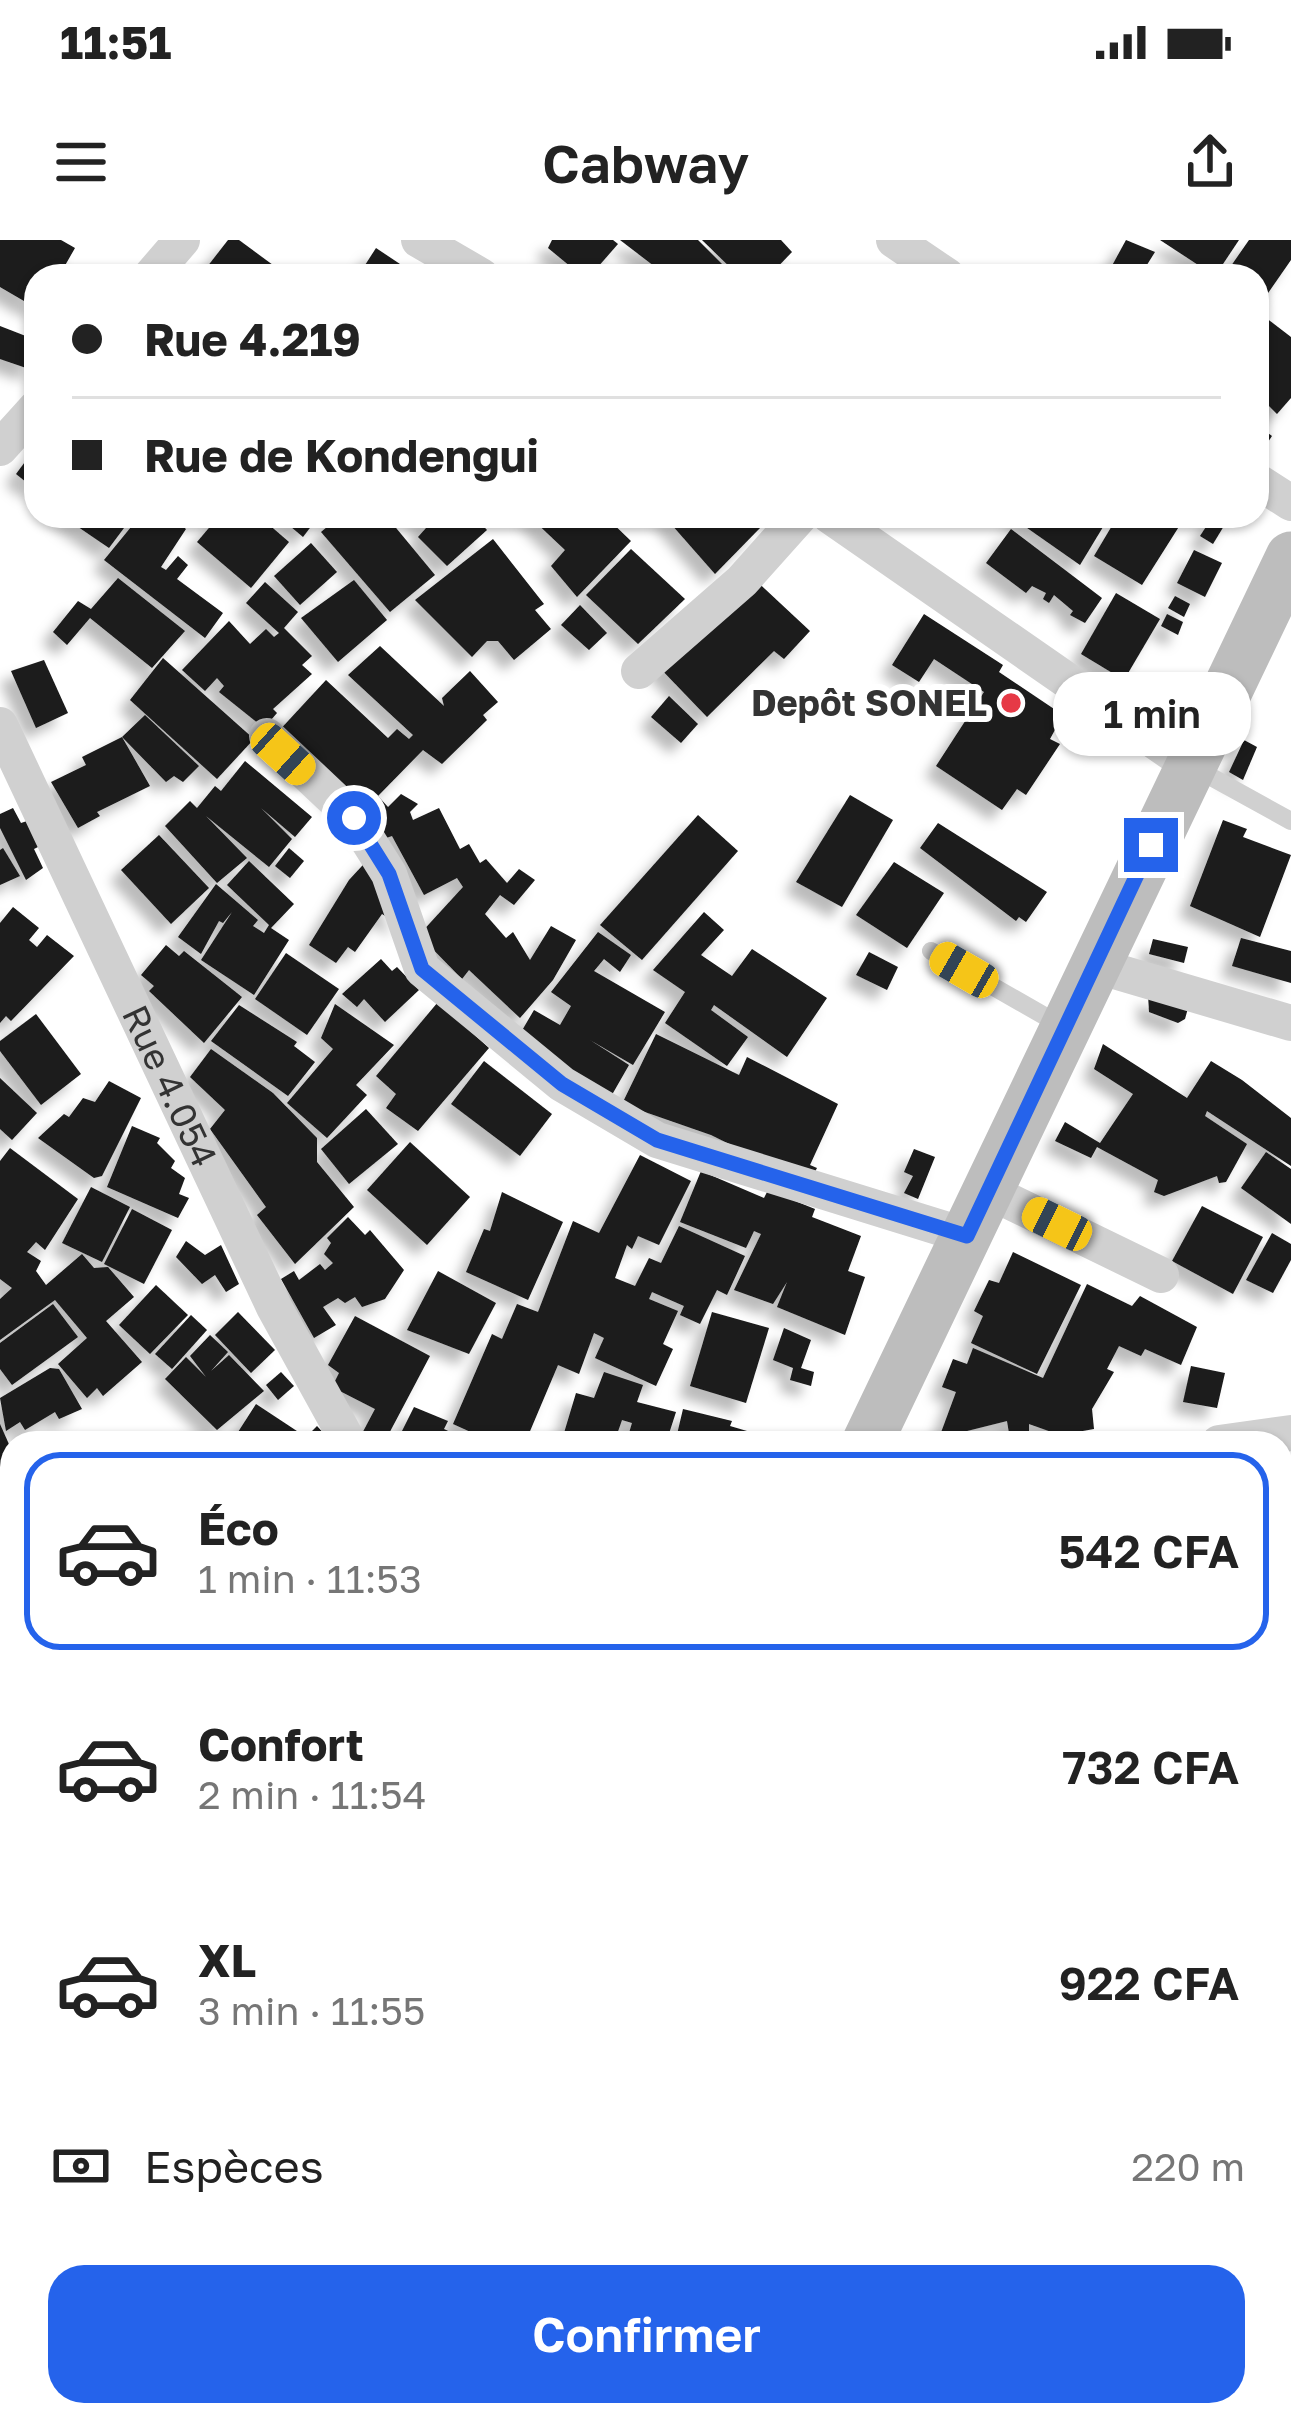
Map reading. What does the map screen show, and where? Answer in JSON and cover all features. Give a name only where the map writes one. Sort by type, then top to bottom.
[{"type":"main road","points":[[873,1431],[1190,765],[1290,566]]},
{"type":"street","points":[[161,264],[182,240]]},
{"type":"street","points":[[419,240],[460,264]]},
{"type":"street","points":[[894,240],[929,264]]},
{"type":"street","points":[[0,448],[24,421]]},
{"type":"street","points":[[639,671],[742,580],[789,528]]},
{"type":"street","points":[[847,528],[1190,765]]},
{"type":"street","name":"Rue 4.054","points":[[0,724],[274,1307],[342,1431]]},
{"type":"street","points":[[267,736],[354,818],[389,874],[422,969],[562,1084],[657,1140],[977,1214],[1161,1274]]},
{"type":"street","points":[[1094,965],[1291,1024]]},
{"type":"lane","points":[[1190,765],[1291,821]]},
{"type":"lane","points":[[931,951],[1064,1028]]},
{"type":"building","points":[[0,240],[61,240],[75,248],[66,264],[24,264],[24,301],[0,287]]},
{"type":"building","points":[[228,240],[239,240],[272,264],[209,264]]},
{"type":"building","points":[[552,240],[613,240],[618,244],[600,264],[567,264],[548,248]]},
{"type":"building","points":[[620,240],[698,240],[722,264],[651,264]]},
{"type":"building","points":[[702,240],[781,240],[792,252],[780,264],[727,264]]},
{"type":"building","points":[[1126,240],[1155,252],[1148,264],[1113,264]]},
{"type":"building","points":[[1160,240],[1239,240],[1223,264],[1197,264]]},
{"type":"building","points":[[1249,240],[1291,240],[1291,260],[1269,292],[1269,264],[1232,264]]},
{"type":"building","points":[[376,248],[400,264],[366,264]]},
{"type":"building","points":[[1269,320],[1291,337],[1291,398],[1277,414],[1269,406]]},
{"type":"building","points":[[0,326],[24,335],[24,367],[0,359]]},
{"type":"building","points":[[80,528],[124,528],[109,548]]},
{"type":"building","points":[[130,528],[185,528],[161,567],[166,570],[178,556],[188,565],[177,579],[223,613],[205,638],[104,560]]},
{"type":"building","points":[[209,528],[273,528],[289,542],[251,588],[197,542]]},
{"type":"building","points":[[326,528],[396,528],[435,575],[390,612],[321,532]]},
{"type":"building","points":[[426,528],[487,530],[447,566],[418,537]]},
{"type":"building","points":[[542,528],[617,528],[631,541],[577,597],[551,566],[565,550]]},
{"type":"building","points":[[675,528],[760,528],[715,574]]},
{"type":"building","points":[[1027,528],[1102,528],[1080,565]]},
{"type":"building","points":[[1111,528],[1178,528],[1142,585],[1094,556]]},
{"type":"building","points":[[1205,528],[1223,528],[1213,544],[1200,536]]},
{"type":"building","points":[[1011,529],[1102,598],[1085,623],[1070,615],[1073,611],[1054,595],[1049,603],[1043,599],[1046,593],[1032,586],[1026,593],[986,563]]},
{"type":"building","points":[[493,539],[544,604],[535,610],[551,629],[514,660],[498,641],[487,641],[472,657],[415,600]]},
{"type":"building","points":[[311,543],[337,572],[300,605],[274,576]]},
{"type":"building","points":[[631,549],[685,599],[638,644],[586,595]]},
{"type":"building","points":[[1194,550],[1222,563],[1205,597],[1177,583]]},
{"type":"building","points":[[750,575],[810,631],[784,659],[774,651],[707,717],[658,666]]},
{"type":"building","points":[[118,578],[185,631],[152,668],[90,618],[67,645],[53,632],[78,601],[91,609]]},
{"type":"building","points":[[354,580],[387,620],[338,662],[301,618]]},
{"type":"building","points":[[265,582],[298,612],[284,628],[312,656],[302,665],[312,674],[273,709],[277,713],[264,728],[219,692],[224,686],[217,678],[205,691],[182,670],[229,621],[250,644],[266,629],[274,637],[279,633],[246,603]]},
{"type":"building","points":[[1116,593],[1160,619],[1124,680],[1081,654]]},
{"type":"building","points":[[1175,596],[1190,604],[1184,617],[1168,608]]},
{"type":"building","points":[[580,605],[607,633],[589,650],[561,625]]},
{"type":"building","name":"Depôt SONEL","points":[[924,614],[1003,665],[999,672],[1063,715],[1050,739],[1060,744],[1026,795],[1017,789],[1002,810],[936,766],[984,692],[934,659],[919,682],[892,665]]},
{"type":"building","points":[[1167,614],[1183,622],[1178,635],[1161,626]]},
{"type":"building","points":[[380,646],[444,706],[442,698],[470,671],[498,702],[483,715],[487,720],[442,764],[423,750],[378,796],[388,807],[401,794],[418,804],[410,812],[413,820],[439,808],[460,849],[469,844],[480,863],[486,859],[507,883],[519,869],[535,880],[514,905],[500,895],[485,914],[506,938],[513,932],[530,960],[551,926],[576,940],[553,980],[520,1018],[469,970],[462,979],[419,935],[463,887],[457,878],[424,895],[392,836],[377,841],[276,734],[326,680],[388,738],[397,729],[409,739],[413,735],[348,675]]},
{"type":"building","points":[[163,658],[254,739],[217,779],[130,700]]},
{"type":"building","points":[[44,660],[68,713],[36,728],[11,671]]},
{"type":"building","points":[[669,696],[698,724],[681,743],[651,717]]},
{"type":"building","points":[[145,715],[199,766],[183,782],[174,776],[166,782],[122,737]]},
{"type":"building","points":[[122,737],[150,786],[97,812],[100,816],[78,828],[51,782],[86,765],[82,757]]},
{"type":"building","points":[[1244,740],[1257,747],[1243,780],[1229,772]]},
{"type":"building","points":[[245,761],[312,817],[295,837],[261,808],[292,839],[269,867],[206,816],[247,858],[217,883],[165,826],[190,801],[197,808],[215,786],[221,791]]},
{"type":"building","points":[[850,795],[893,820],[842,907],[796,882]]},
{"type":"building","points":[[13,808],[21,823],[30,820],[40,846],[34,849],[43,868],[26,880],[0,828],[0,814]]},
{"type":"building","points":[[698,815],[738,851],[642,960],[600,925]]},
{"type":"building","points":[[1223,820],[1247,829],[1243,837],[1291,855],[1260,937],[1190,906]]},
{"type":"building","points":[[938,823],[1047,892],[1026,922],[1019,917],[1016,921],[920,848]]},
{"type":"building","points":[[159,835],[209,888],[171,924],[121,870]]},
{"type":"building","points":[[289,848],[304,861],[290,878],[275,866]]},
{"type":"building","points":[[0,850],[20,876],[0,885]]},
{"type":"building","points":[[374,853],[401,926],[382,914],[355,952],[348,947],[336,963],[309,945],[349,880]]},
{"type":"building","points":[[249,861],[294,904],[271,928],[289,940],[254,995],[201,960],[232,912],[223,923],[219,921],[201,954],[178,937],[216,884],[258,920],[253,926],[264,933],[269,925],[227,885]]},
{"type":"building","points":[[894,862],[944,893],[907,948],[856,915]]},
{"type":"building","points":[[13,907],[39,928],[29,940],[37,947],[47,935],[74,956],[11,1021],[6,1016],[0,1023],[0,923]]},
{"type":"building","points":[[704,912],[724,930],[701,955],[732,976],[752,949],[827,998],[787,1057],[714,1005],[711,1010],[748,1037],[727,1066],[665,1023],[685,992],[653,970]]},
{"type":"building","points":[[598,932],[631,955],[620,972],[604,959],[594,971],[665,1012],[633,1065],[590,1040],[629,1065],[609,1100],[517,1039],[534,1010],[560,1025],[571,1006],[551,992]]},
{"type":"building","points":[[1241,938],[1291,951],[1291,983],[1232,966]]},
{"type":"building","points":[[1153,939],[1188,947],[1184,963],[1149,954]]},
{"type":"building","points":[[166,945],[179,956],[184,951],[242,997],[204,1043],[149,991],[154,986],[141,975]]},
{"type":"building","points":[[869,952],[898,967],[887,990],[856,975]]},
{"type":"building","points":[[286,953],[339,989],[307,1035],[255,999]]},
{"type":"building","points":[[381,959],[392,971],[397,967],[419,990],[385,1022],[364,999],[357,1007],[342,994]]},
{"type":"building","points":[[1148,994],[1188,1008],[1185,1019],[1178,1023],[1149,1012]]},
{"type":"building","points":[[438,1002],[489,1048],[418,1131],[386,1108],[396,1094],[376,1076]]},
{"type":"building","points":[[335,1004],[394,1045],[356,1085],[367,1095],[327,1138],[287,1103],[333,1049],[321,1038]]},
{"type":"building","points":[[239,1005],[297,1042],[294,1046],[315,1062],[288,1096],[211,1041]]},
{"type":"building","points":[[36,1014],[81,1074],[41,1105],[0,1051],[0,1041]]},
{"type":"building","points":[[656,1034],[739,1075],[747,1057],[838,1104],[810,1165],[817,1168],[809,1183],[711,1135],[622,1104]]},
{"type":"building","points":[[1103,1044],[1187,1098],[1211,1061],[1242,1080],[1291,1118],[1291,1166],[1207,1111],[1205,1116],[1247,1144],[1226,1182],[1219,1183],[1217,1176],[1164,1196],[1154,1192],[1158,1180],[1097,1147],[1091,1158],[1055,1141],[1065,1122],[1100,1143],[1133,1094],[1094,1069]]},
{"type":"building","points":[[211,1049],[273,1093],[317,1138],[317,1162],[354,1207],[295,1264],[257,1215],[266,1207],[210,1129],[225,1110],[190,1077]]},
{"type":"building","points":[[484,1061],[552,1114],[520,1156],[451,1104]]},
{"type":"building","points":[[0,1078],[37,1113],[12,1140],[0,1129]]},
{"type":"building","points":[[109,1081],[141,1098],[102,1176],[94,1178],[38,1138],[64,1114],[69,1117],[83,1098],[95,1102]]},
{"type":"building","points":[[366,1109],[398,1144],[349,1184],[321,1149]]},
{"type":"building","points":[[132,1126],[160,1138],[157,1143],[175,1161],[171,1168],[185,1178],[179,1194],[189,1198],[178,1218],[107,1187]]},
{"type":"building","points":[[410,1142],[470,1197],[427,1245],[367,1190]]},
{"type":"building","points":[[10,1148],[78,1199],[45,1250],[36,1242],[27,1252],[41,1261],[36,1271],[46,1285],[82,1254],[94,1268],[108,1267],[134,1297],[106,1321],[142,1362],[103,1396],[97,1388],[87,1398],[58,1364],[87,1338],[55,1300],[0,1340],[0,1299],[12,1288],[0,1279],[0,1161]]},
{"type":"building","points":[[914,1149],[935,1157],[918,1199],[904,1193],[913,1176],[904,1172]]},
{"type":"building","points":[[1266,1152],[1291,1169],[1291,1224],[1241,1188]]},
{"type":"building","points":[[640,1155],[691,1181],[659,1245],[638,1236],[632,1249],[627,1245],[615,1278],[635,1286],[649,1258],[661,1263],[679,1226],[745,1256],[727,1295],[717,1290],[700,1324],[680,1315],[684,1306],[652,1292],[649,1299],[678,1311],[663,1344],[673,1349],[656,1386],[595,1358],[604,1338],[594,1333],[579,1374],[558,1365],[530,1431],[468,1431],[453,1424],[492,1334],[502,1339],[517,1304],[538,1312],[573,1221],[599,1233]]},
{"type":"building","points":[[701,1171],[764,1198],[768,1190],[815,1209],[812,1217],[861,1236],[848,1271],[865,1277],[845,1335],[777,1307],[787,1282],[773,1304],[734,1290],[761,1234],[754,1231],[746,1248],[680,1222]]},
{"type":"building","points":[[91,1187],[130,1207],[102,1262],[62,1243]]},
{"type":"building","points":[[502,1192],[563,1222],[528,1300],[466,1272],[484,1229],[490,1231]]},
{"type":"building","points":[[1202,1206],[1263,1237],[1233,1294],[1172,1261]]},
{"type":"building","points":[[132,1209],[172,1230],[144,1284],[104,1264]]},
{"type":"building","points":[[348,1217],[365,1235],[370,1230],[404,1270],[385,1299],[362,1307],[355,1297],[345,1303],[338,1298],[323,1307],[336,1325],[314,1338],[281,1279],[294,1271],[299,1280],[320,1264],[325,1270],[333,1263],[324,1254],[331,1243],[327,1238]]},
{"type":"building","points":[[1272,1233],[1291,1244],[1291,1260],[1273,1293],[1246,1280]]},
{"type":"building","points":[[186,1241],[205,1255],[221,1245],[239,1284],[226,1292],[215,1275],[202,1284],[176,1257]]},
{"type":"building","points":[[1013,1252],[1081,1285],[1037,1374],[971,1343],[983,1316],[974,1311],[989,1280],[999,1283]]},
{"type":"building","points":[[438,1271],[496,1303],[469,1354],[407,1330]]},
{"type":"building","points":[[1087,1284],[1132,1306],[1140,1296],[1197,1327],[1181,1365],[1145,1349],[1141,1356],[1119,1346],[1107,1369],[1114,1372],[1092,1409],[1094,1429],[1049,1431],[1029,1424],[1029,1431],[1009,1431],[1007,1421],[967,1431],[942,1431],[956,1392],[942,1387],[953,1359],[967,1364],[973,1348],[1043,1378]]},
{"type":"building","points":[[156,1285],[188,1315],[150,1354],[119,1325]]},
{"type":"building","points":[[53,1304],[78,1337],[12,1385],[0,1369],[0,1343]]},
{"type":"building","points":[[238,1312],[275,1350],[251,1373],[215,1335]]},
{"type":"building","points":[[712,1312],[769,1328],[746,1403],[690,1386]]},
{"type":"building","points":[[191,1315],[207,1330],[172,1369],[155,1354]]},
{"type":"building","points":[[355,1316],[430,1356],[390,1431],[363,1431],[375,1409],[332,1387],[339,1373],[328,1365]]},
{"type":"building","points":[[784,1328],[811,1340],[801,1368],[814,1372],[811,1386],[790,1380],[793,1368],[773,1360]]},
{"type":"building","points":[[210,1335],[228,1352],[211,1371],[229,1355],[264,1391],[217,1430],[165,1379],[186,1357],[206,1377],[190,1356]]},
{"type":"building","points":[[1191,1366],[1225,1373],[1217,1408],[1183,1402]]},
{"type":"building","points":[[50,1368],[59,1369],[82,1409],[59,1419],[55,1412],[25,1430],[20,1422],[6,1431],[0,1398]]},
{"type":"building","points":[[281,1372],[294,1386],[278,1400],[266,1385]]},
{"type":"building","points":[[604,1372],[643,1385],[637,1402],[676,1412],[670,1431],[630,1431],[632,1423],[622,1420],[618,1431],[565,1431],[576,1393],[594,1398]]},
{"type":"building","points":[[256,1404],[297,1431],[239,1431]]},
{"type":"building","points":[[414,1407],[448,1421],[444,1429],[448,1431],[402,1431]]},
{"type":"building","points":[[683,1409],[732,1421],[730,1426],[747,1431],[678,1431]]},
{"type":"place","name":"Depôt SONEL","points":[[1011,703]]},
{"type":"route","points":[[354,818],[389,874],[422,969],[562,1084],[657,1140],[967,1236],[1151,845]]}]
